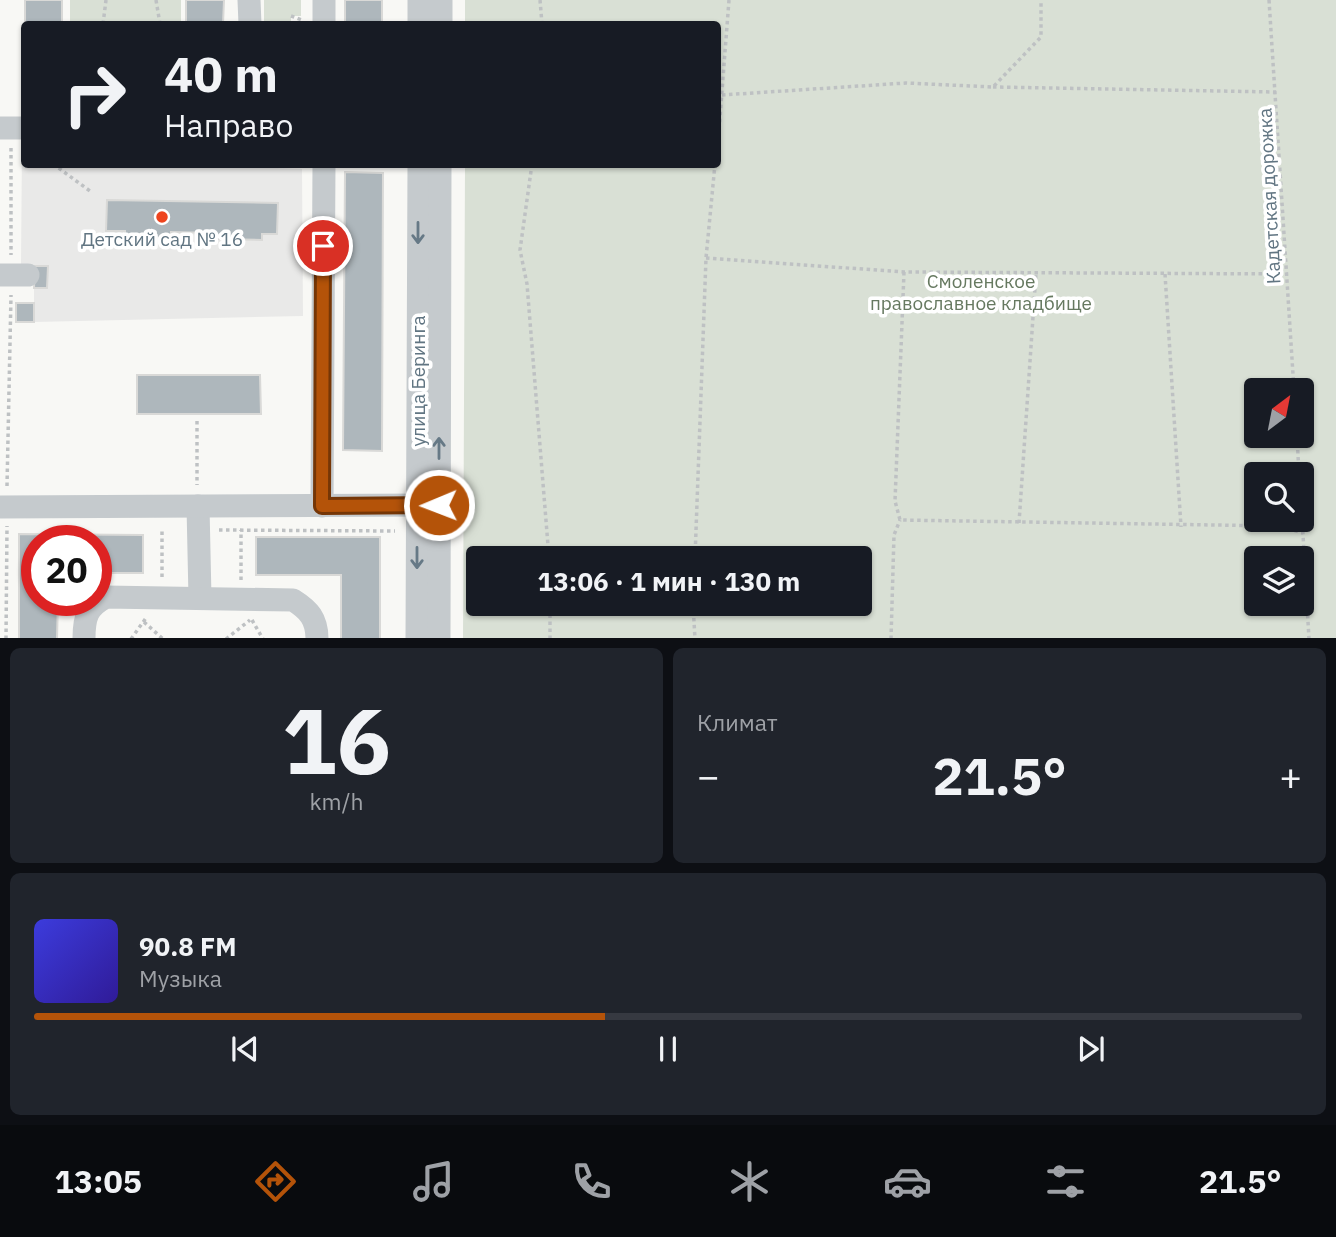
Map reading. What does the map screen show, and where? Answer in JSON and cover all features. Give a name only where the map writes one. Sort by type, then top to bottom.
[{"type":"street","points":[[249,0],[250,21]]},
{"type":"street","points":[[324,0],[324,21]]},
{"type":"street","points":[[419,0],[419,21]]},
{"type":"street","points":[[441,0],[441,21]]},
{"type":"street","points":[[322,506],[324,168]]},
{"type":"street","name":"улица Беринга","points":[[419,168],[428,505],[439,638]]},
{"type":"street","name":"улица Беринга","points":[[416,638],[428,505],[440,168]]},
{"type":"street","points":[[3,507],[428,505]]},
{"type":"street","points":[[198,506],[200,598]]},
{"type":"street","points":[[84,638],[84,619],[91,604],[106,597],[200,598],[246,609],[293,600],[308,609],[317,626],[317,638]]},
{"type":"path","points":[[103,21],[106,0]]},
{"type":"path","points":[[156,0],[160,21]]},
{"type":"path","points":[[540,0],[542,21]]},
{"type":"path","points":[[721,107],[729,0]]},
{"type":"path","points":[[993,87],[1041,37],[1041,0]]},
{"type":"path","name":"Кадетская дорожка","points":[[1269,0],[1293,378]]},
{"type":"path","points":[[722,95],[906,83],[1276,92]]},
{"type":"path","points":[[6,638],[3,507],[13,275],[12,128]]},
{"type":"path","points":[[58,168],[90,191]]},
{"type":"path","points":[[531,168],[520,250],[527,284],[548,546]]},
{"type":"path","points":[[695,546],[706,258],[715,168]]},
{"type":"path","points":[[706,258],[904,272],[1288,274]]},
{"type":"path","points":[[891,638],[894,535],[900,520],[895,501],[904,272]]},
{"type":"path","points":[[1019,523],[1036,273]]},
{"type":"path","points":[[1165,273],[1181,527]]},
{"type":"path","points":[[197,421],[198,506]]},
{"type":"path","points":[[900,520],[1181,527],[1278,526],[1303,533],[1309,638]]},
{"type":"path","points":[[162,529],[162,598]]},
{"type":"path","points":[[227,638],[246,609],[241,530]]},
{"type":"path","points":[[550,616],[550,638]]},
{"type":"path","points":[[694,616],[695,638]]},
{"type":"path","points":[[144,622],[162,638]]},
{"type":"shaded area","name":"Детский сад № 16","points":[[22,168],[302,169],[303,316],[34,322],[34,288],[47,288],[48,267],[21,265]]},
{"type":"green space","points":[[70,0],[181,0],[181,21],[70,21]]},
{"type":"green space","points":[[264,0],[301,0],[301,16],[291,16],[291,21],[264,21]]},
{"type":"green space","name":"Смоленское православное кладбище","points":[[465,0],[1336,0],[1336,638],[463,638],[465,168],[721,168],[721,21],[465,21]]},
{"type":"building","points":[[25,0],[62,0],[62,21],[25,21]]},
{"type":"building","points":[[186,0],[224,0],[223,21],[186,21]]},
{"type":"building","points":[[345,0],[382,0],[382,21],[345,21]]},
{"type":"building","points":[[345,172],[383,173],[382,451],[343,450]]},
{"type":"building","points":[[107,200],[278,203],[277,234],[262,234],[262,240],[215,239],[216,233],[171,232],[171,238],[125,237],[125,231],[106,231]]},
{"type":"building","points":[[35,266],[48,266],[47,288],[34,288]]},
{"type":"building","points":[[16,303],[34,303],[34,322],[16,322]]},
{"type":"building","points":[[137,375],[260,375],[261,414],[137,414]]},
{"type":"building","points":[[19,534],[21,616],[58,616],[57,638],[19,638]]},
{"type":"building","points":[[112,535],[143,535],[143,573],[112,573]]},
{"type":"building","points":[[256,537],[380,537],[380,638],[341,638],[341,575],[256,575]]},
{"type":"place","name":"Детский сад № 16","points":[[162,217]]},
{"type":"route","points":[[323,246],[322,506],[439,505]]}]
